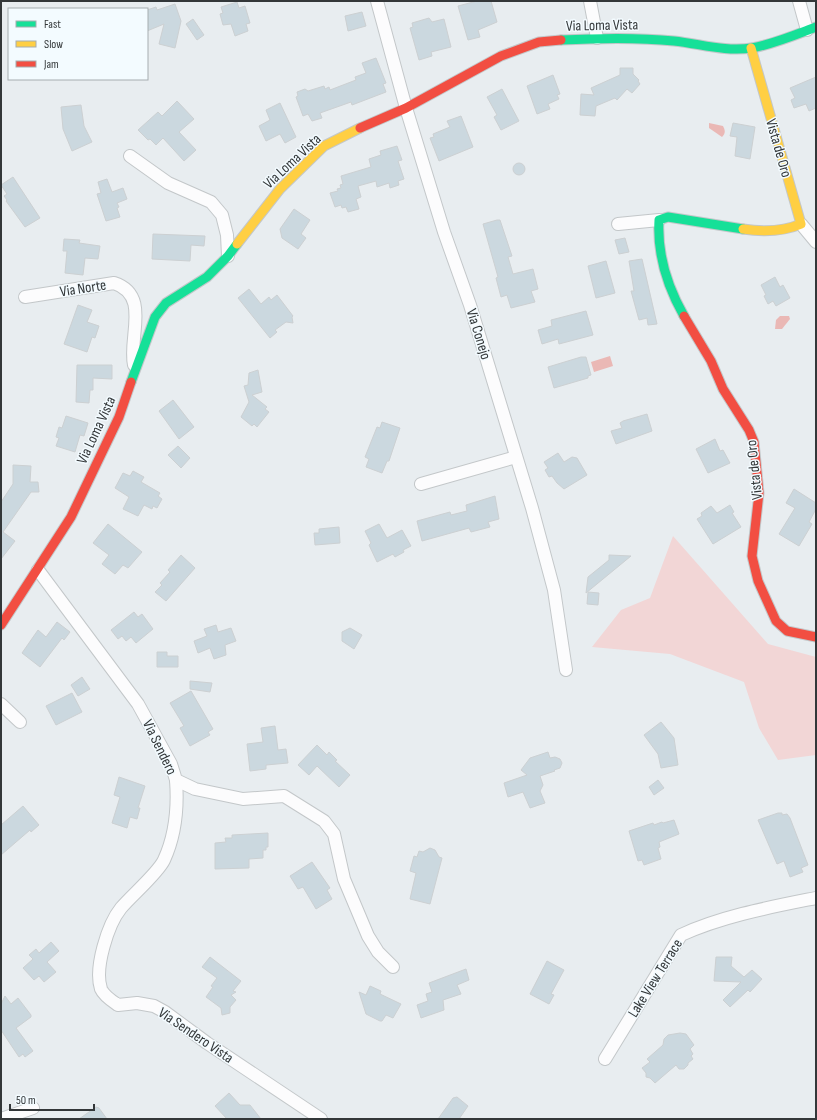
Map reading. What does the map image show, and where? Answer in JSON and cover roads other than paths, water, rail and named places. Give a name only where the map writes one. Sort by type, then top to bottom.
[{"type":"street","name":"Via Conejo","points":[[377,1],[406,108],[444,232],[470,305],[554,590],[566,670]]},
{"type":"street","points":[[590,1],[597,38]]},
{"type":"street","points":[[799,1],[812,29]]},
{"type":"street","name":"Via Loma Vista","points":[[1,625],[71,517],[119,418],[137,372],[156,316],[166,303],[207,277],[228,256],[276,194],[324,146],[362,127],[406,108],[501,56],[539,42],[630,37],[676,41],[718,49],[750,48],[770,44],[812,29]]},
{"type":"street","name":"Vista de Oro","points":[[750,48],[801,224]]},
{"type":"street","points":[[130,156],[168,183],[211,202],[222,215],[227,235],[228,256]]},
{"type":"street","points":[[618,224],[660,220],[668,217],[756,231],[787,230],[801,224],[816,242]]},
{"type":"street","name":"Vista de Oro","points":[[660,220],[658,236],[660,252],[666,278],[675,300],[711,361],[722,389],[749,430],[754,442],[759,493],[752,556],[758,581],[776,621],[787,631],[816,637]]},
{"type":"street","name":"Via Norte","points":[[25,297],[114,283],[123,286],[132,295],[136,308],[134,363],[137,372]]},
{"type":"street","points":[[421,484],[516,457]]},
{"type":"street","name":"Via Sendero","points":[[38,570],[138,704],[171,764],[176,780],[195,789],[243,799],[284,796],[324,820],[334,834],[344,879],[368,936],[378,952],[393,966]]},
{"type":"street","points":[[1,704],[20,722]]},
{"type":"street","name":"Via Sendero Vista","points":[[176,780],[177,798],[171,842],[163,862],[120,909],[106,937],[102,954],[100,979],[101,989],[106,996],[118,1005],[137,1003],[154,1006],[165,1012],[206,1043],[321,1119]]},
{"type":"street","name":"Lake View Terrace","points":[[604,1059],[681,935],[699,927],[778,906],[816,898]]},
{"type":"street","points":[[3,1119],[33,1108]]}]
